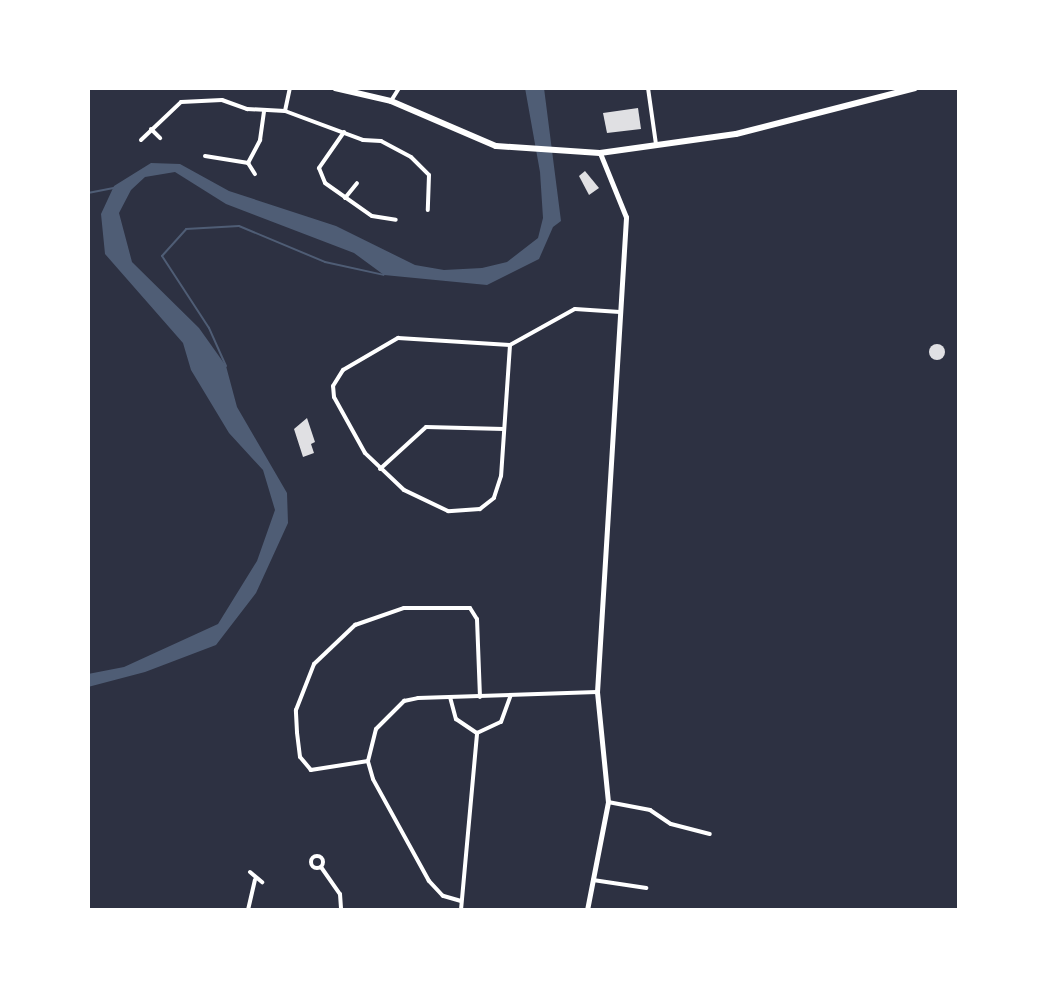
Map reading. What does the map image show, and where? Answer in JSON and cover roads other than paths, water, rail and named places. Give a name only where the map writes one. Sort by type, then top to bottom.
[{"type":"main road","points":[[335,88],[391,101],[480,140],[517,150],[600,153],[762,128],[897,90],[915,88]]},
{"type":"street","points":[[285,111],[290,88]]},
{"type":"street","points":[[391,101],[399,88]]},
{"type":"street","points":[[648,88],[656,144]]},
{"type":"street","points":[[141,140],[181,102],[222,100],[264,110],[285,111],[395,146],[423,166],[432,184],[428,210]]},
{"type":"street","points":[[248,163],[260,140],[264,110]]},
{"type":"street","points":[[151,129],[160,138]]},
{"type":"street","points":[[344,132],[319,168],[325,183],[372,216],[396,220]]},
{"type":"street","points":[[587,910],[608,802],[597,692],[626,212],[600,153]]},
{"type":"street","points":[[205,156],[248,163],[255,174]]},
{"type":"street","points":[[345,198],[357,183]]},
{"type":"street","points":[[510,345],[499,489],[480,509],[448,511],[422,501],[380,469],[334,397],[333,386],[343,370],[398,338],[510,345],[567,312],[620,312]]},
{"type":"street","points":[[380,469],[426,427],[504,429]]},
{"type":"street","points":[[368,761],[311,770],[300,757],[297,732],[296,710],[314,664],[355,625],[404,608],[470,608],[477,619],[480,697]]},
{"type":"street","points":[[461,901],[443,896],[413,859],[368,761],[376,729],[404,701],[597,692]]},
{"type":"street","points":[[450,697],[456,719],[477,733]]},
{"type":"street","points":[[477,733],[501,722],[510,697]]},
{"type":"street","points":[[461,910],[477,733]]},
{"type":"street","points":[[608,802],[650,810],[671,824],[710,834]]},
{"type":"street","points":[[321,867],[340,894],[341,910]]},
{"type":"street","points":[[250,872],[255,880],[262,882]]},
{"type":"street","points":[[248,910],[255,880]]},
{"type":"street","points":[[593,880],[646,888]]},
{"type":"water","points":[[525,88],[544,88],[561,221],[553,227],[539,259],[487,285],[384,275],[354,253],[226,204],[175,172],[145,177],[131,190],[119,213],[132,262],[199,328],[226,366],[237,407],[287,493],[288,523],[256,593],[216,645],[145,672],[88,687],[88,674],[124,667],[218,624],[257,561],[275,510],[263,470],[229,433],[191,370],[183,343],[105,254],[101,214],[114,186],[151,163],[180,164],[229,191],[336,226],[415,265],[444,270],[482,268],[507,262],[538,238],[543,218],[540,172]]},
{"type":"waterway","points":[[88,193],[114,188]]},
{"type":"waterway","points":[[226,366],[209,328],[162,256],[186,229],[239,226],[325,262],[384,275]]}]
